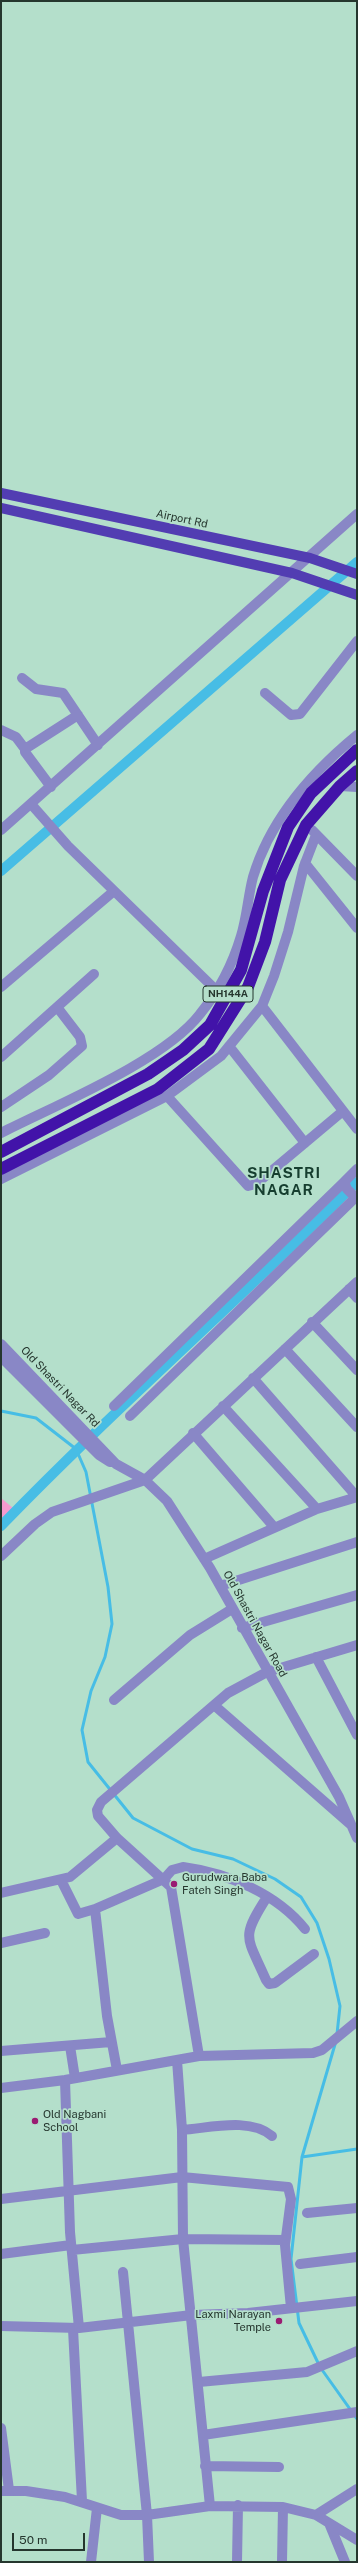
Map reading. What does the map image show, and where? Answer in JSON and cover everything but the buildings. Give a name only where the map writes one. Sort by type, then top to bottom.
[{"type":"highway","name":"NH144A","points":[[1,1152],[148,1074],[182,1050],[210,1024],[241,970],[263,891],[288,827],[311,793],[357,750]]},
{"type":"highway","name":"NH144A","points":[[1,1169],[158,1089],[209,1049],[248,987],[265,942],[280,880],[306,825],[340,786],[357,771]]},
{"type":"main road","name":"Airport Rd","points":[[1,494],[310,558],[357,574]]},
{"type":"main road","points":[[1,508],[292,573],[353,594]]},
{"type":"street","points":[[1,830],[310,558],[357,514]]},
{"type":"street","points":[[265,693],[291,715],[300,714],[357,641]]},
{"type":"street","points":[[22,678],[36,689],[64,693],[98,745]]},
{"type":"street","points":[[25,748],[78,715]]},
{"type":"street","points":[[1,730],[16,737],[25,748],[25,752],[51,787]]},
{"type":"street","points":[[1,1133],[126,1069],[164,1047],[195,1020],[217,991],[241,937],[253,876],[271,834],[282,815],[325,761],[357,735]]},
{"type":"street","points":[[340,786],[357,787]]},
{"type":"street","points":[[31,804],[62,839],[217,991]]},
{"type":"street","points":[[306,825],[357,876]]},
{"type":"street","points":[[1,1179],[167,1096],[202,1072],[229,1046],[262,1006],[288,932],[305,863],[316,835]]},
{"type":"street","points":[[305,863],[357,928]]},
{"type":"street","points":[[1,986],[114,891]]},
{"type":"street","points":[[1,1057],[94,974]]},
{"type":"street","points":[[262,1006],[357,1129]]},
{"type":"street","points":[[1,1107],[49,1075],[82,1046],[80,1037],[57,1007]]},
{"type":"street","points":[[229,1046],[304,1143]]},
{"type":"street","points":[[167,1096],[248,1186],[256,1184],[343,1111]]},
{"type":"street","points":[[130,1416],[352,1193],[357,1169]]},
{"type":"street","points":[[114,1406],[352,1193]]},
{"type":"street","points":[[1,1556],[43,1518],[74,1504],[113,1493],[145,1480],[192,1433],[353,1286],[357,1298]]},
{"type":"street","points":[[312,1322],[357,1370]]},
{"type":"street","name":"Old Shastri Nagar Rd","points":[[1,1344],[44,1394],[100,1451]]},
{"type":"street","points":[[285,1349],[357,1427]]},
{"type":"street","points":[[1,1357],[44,1394]]},
{"type":"street","points":[[204,1559],[317,1509],[357,1496],[253,1378]]},
{"type":"street","points":[[222,1406],[317,1509]]},
{"type":"street","points":[[192,1433],[274,1527]]},
{"type":"street","name":"Old Shastri Nagar Road","points":[[100,1451],[116,1464],[145,1480],[167,1500],[220,1586],[242,1628],[339,1797],[357,1838]]},
{"type":"street","points":[[220,1586],[357,1542]]},
{"type":"street","points":[[242,1628],[357,1594]]},
{"type":"street","points":[[114,1700],[190,1635],[232,1609]]},
{"type":"street","points":[[199,2056],[171,1887],[164,1879],[117,1838],[98,1816],[97,1810],[101,1802],[228,1693],[267,1672],[357,1645]]},
{"type":"street","points":[[316,1657],[357,1735]]},
{"type":"street","points":[[214,1705],[352,1826]]},
{"type":"street","points":[[1,1893],[61,1880],[78,1872],[117,1838]]},
{"type":"street","points":[[61,1880],[78,1914],[94,1909],[164,1879],[172,1870],[183,1867],[191,1868],[236,1882],[267,1897],[286,1909],[305,1929]]},
{"type":"street","points":[[267,1897],[252,1921],[248,1933],[266,1980],[269,1984],[275,1983],[314,1954]]},
{"type":"street","points":[[94,1909],[116,2070]]},
{"type":"street","points":[[1,1943],[45,1933]]},
{"type":"street","points":[[1,2088],[70,2079],[199,2056],[313,2053],[322,2050],[333,2039],[355,2022]]},
{"type":"street","points":[[1,2051],[111,2042]]},
{"type":"street","points":[[70,2046],[68,2191],[76,2328],[82,2501]]},
{"type":"street","points":[[177,2060],[182,2130],[183,2239],[199,2382],[210,2506]]},
{"type":"street","points":[[182,2130],[248,2126],[260,2128],[272,2136]]},
{"type":"street","points":[[1,2198],[182,2177],[288,2187],[291,2199],[285,2240],[292,2307]]},
{"type":"street","points":[[307,2213],[357,2208]]},
{"type":"street","points":[[1,2254],[183,2239],[285,2240]]},
{"type":"street","points":[[300,2264],[357,2257]]},
{"type":"street","points":[[123,2272],[130,2321],[147,2515],[149,2562]]},
{"type":"street","points":[[1,2326],[76,2328],[192,2314],[248,2313],[357,2301]]},
{"type":"street","points":[[199,2382],[298,2373],[316,2369],[357,2351]]},
{"type":"street","points":[[203,2435],[352,2413]]},
{"type":"street","points":[[1,2428],[5,2491],[44,2493],[82,2501],[97,2508],[121,2515],[147,2515],[210,2506],[238,2504],[283,2507],[316,2515],[357,2540]]},
{"type":"street","points":[[206,2466],[279,2467]]},
{"type":"street","points":[[316,2515],[357,2489]]},
{"type":"street","points":[[237,2562],[238,2504]]},
{"type":"street","points":[[282,2562],[283,2507]]},
{"type":"street","points":[[91,2562],[97,2508]]},
{"type":"street","points":[[329,2522],[345,2562]]},
{"type":"shaded area","points":[[1,1498],[13,1508],[1,1519]]},
{"type":"waterway","points":[[1,871],[357,562]]},
{"type":"waterway","points":[[1,1526],[89,1438],[269,1268],[357,1182]]},
{"type":"waterway","points":[[1,1411],[36,1418],[76,1449],[86,1472],[108,1587],[112,1624],[105,1657],[91,1691],[82,1730],[88,1762],[133,1818],[192,1849],[233,1859],[275,1879],[301,1897],[317,1923],[329,1959],[340,2006],[337,2034]]},
{"type":"waterway","points":[[336,2041],[302,2157],[291,2259],[299,2323],[320,2367],[357,2419]]},
{"type":"waterway","points":[[302,2157],[357,2149]]},
{"type":"place","name":"Gurudwara Baba Fateh Singh","points":[[174,1884]]},
{"type":"place","name":"Old Nagbani School","points":[[35,2121]]},
{"type":"place","name":"Laxmi Narayan Temple","points":[[279,2321]]},
{"type":"district","name":"SHASTRI NAGAR","points":[[284,1182]]}]
